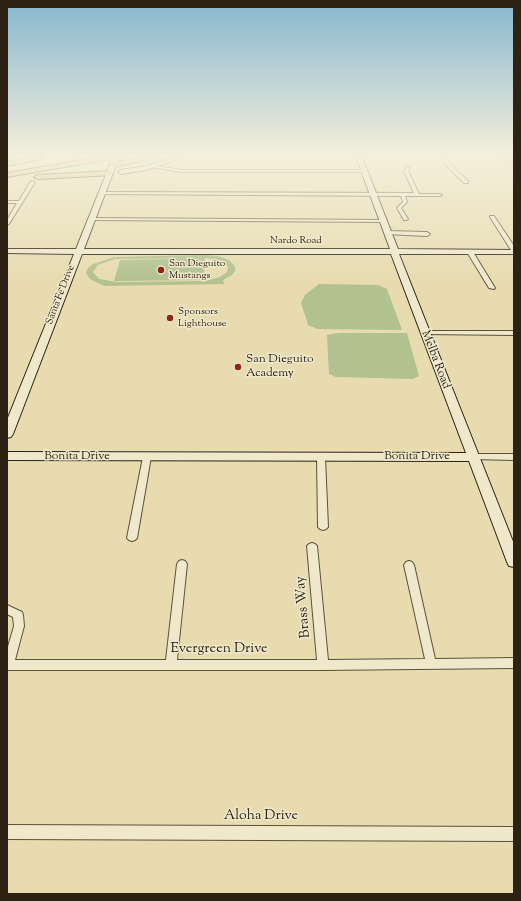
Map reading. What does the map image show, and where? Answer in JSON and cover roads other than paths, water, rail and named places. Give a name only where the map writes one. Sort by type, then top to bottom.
[{"type":"street","points":[[7,224],[23,199]]},
{"type":"street","name":"Santa Fe Drive","points":[[7,434],[100,199]]},
{"type":"street","name":"Melba Road","points":[[375,199],[424,333],[514,562]]},
{"type":"street","points":[[404,199],[405,202],[399,208],[406,219]]},
{"type":"street","points":[[7,202],[21,202]]},
{"type":"street","points":[[492,217],[514,251]]},
{"type":"street","points":[[92,220],[383,220]]},
{"type":"street","points":[[388,233],[427,234]]},
{"type":"street","name":"Nardo Road","points":[[7,251],[514,251]]},
{"type":"street","points":[[470,252],[492,288]]},
{"type":"street","points":[[424,333],[514,333]]},
{"type":"street","name":"Bonita Drive","points":[[7,456],[514,457]]},
{"type":"street","points":[[132,538],[147,457]]},
{"type":"street","points":[[321,457],[323,527]]},
{"type":"street","name":"Brass Way","points":[[312,546],[323,666]]},
{"type":"street","points":[[171,665],[182,564]]},
{"type":"street","points":[[409,565],[432,664]]},
{"type":"street","points":[[7,609],[18,615],[19,626],[7,665]]},
{"type":"street","name":"Evergreen Drive","points":[[7,665],[323,666],[514,663]]},
{"type":"street","name":"Aloha Drive","points":[[7,832],[514,834]]},
{"type":"place","name":"San Dieguito Mustangs","points":[[161,270]]},
{"type":"place","name":"Sponsors Lighthouse","points":[[170,318]]},
{"type":"place","name":"San Dieguito Academy","points":[[238,367]]}]
